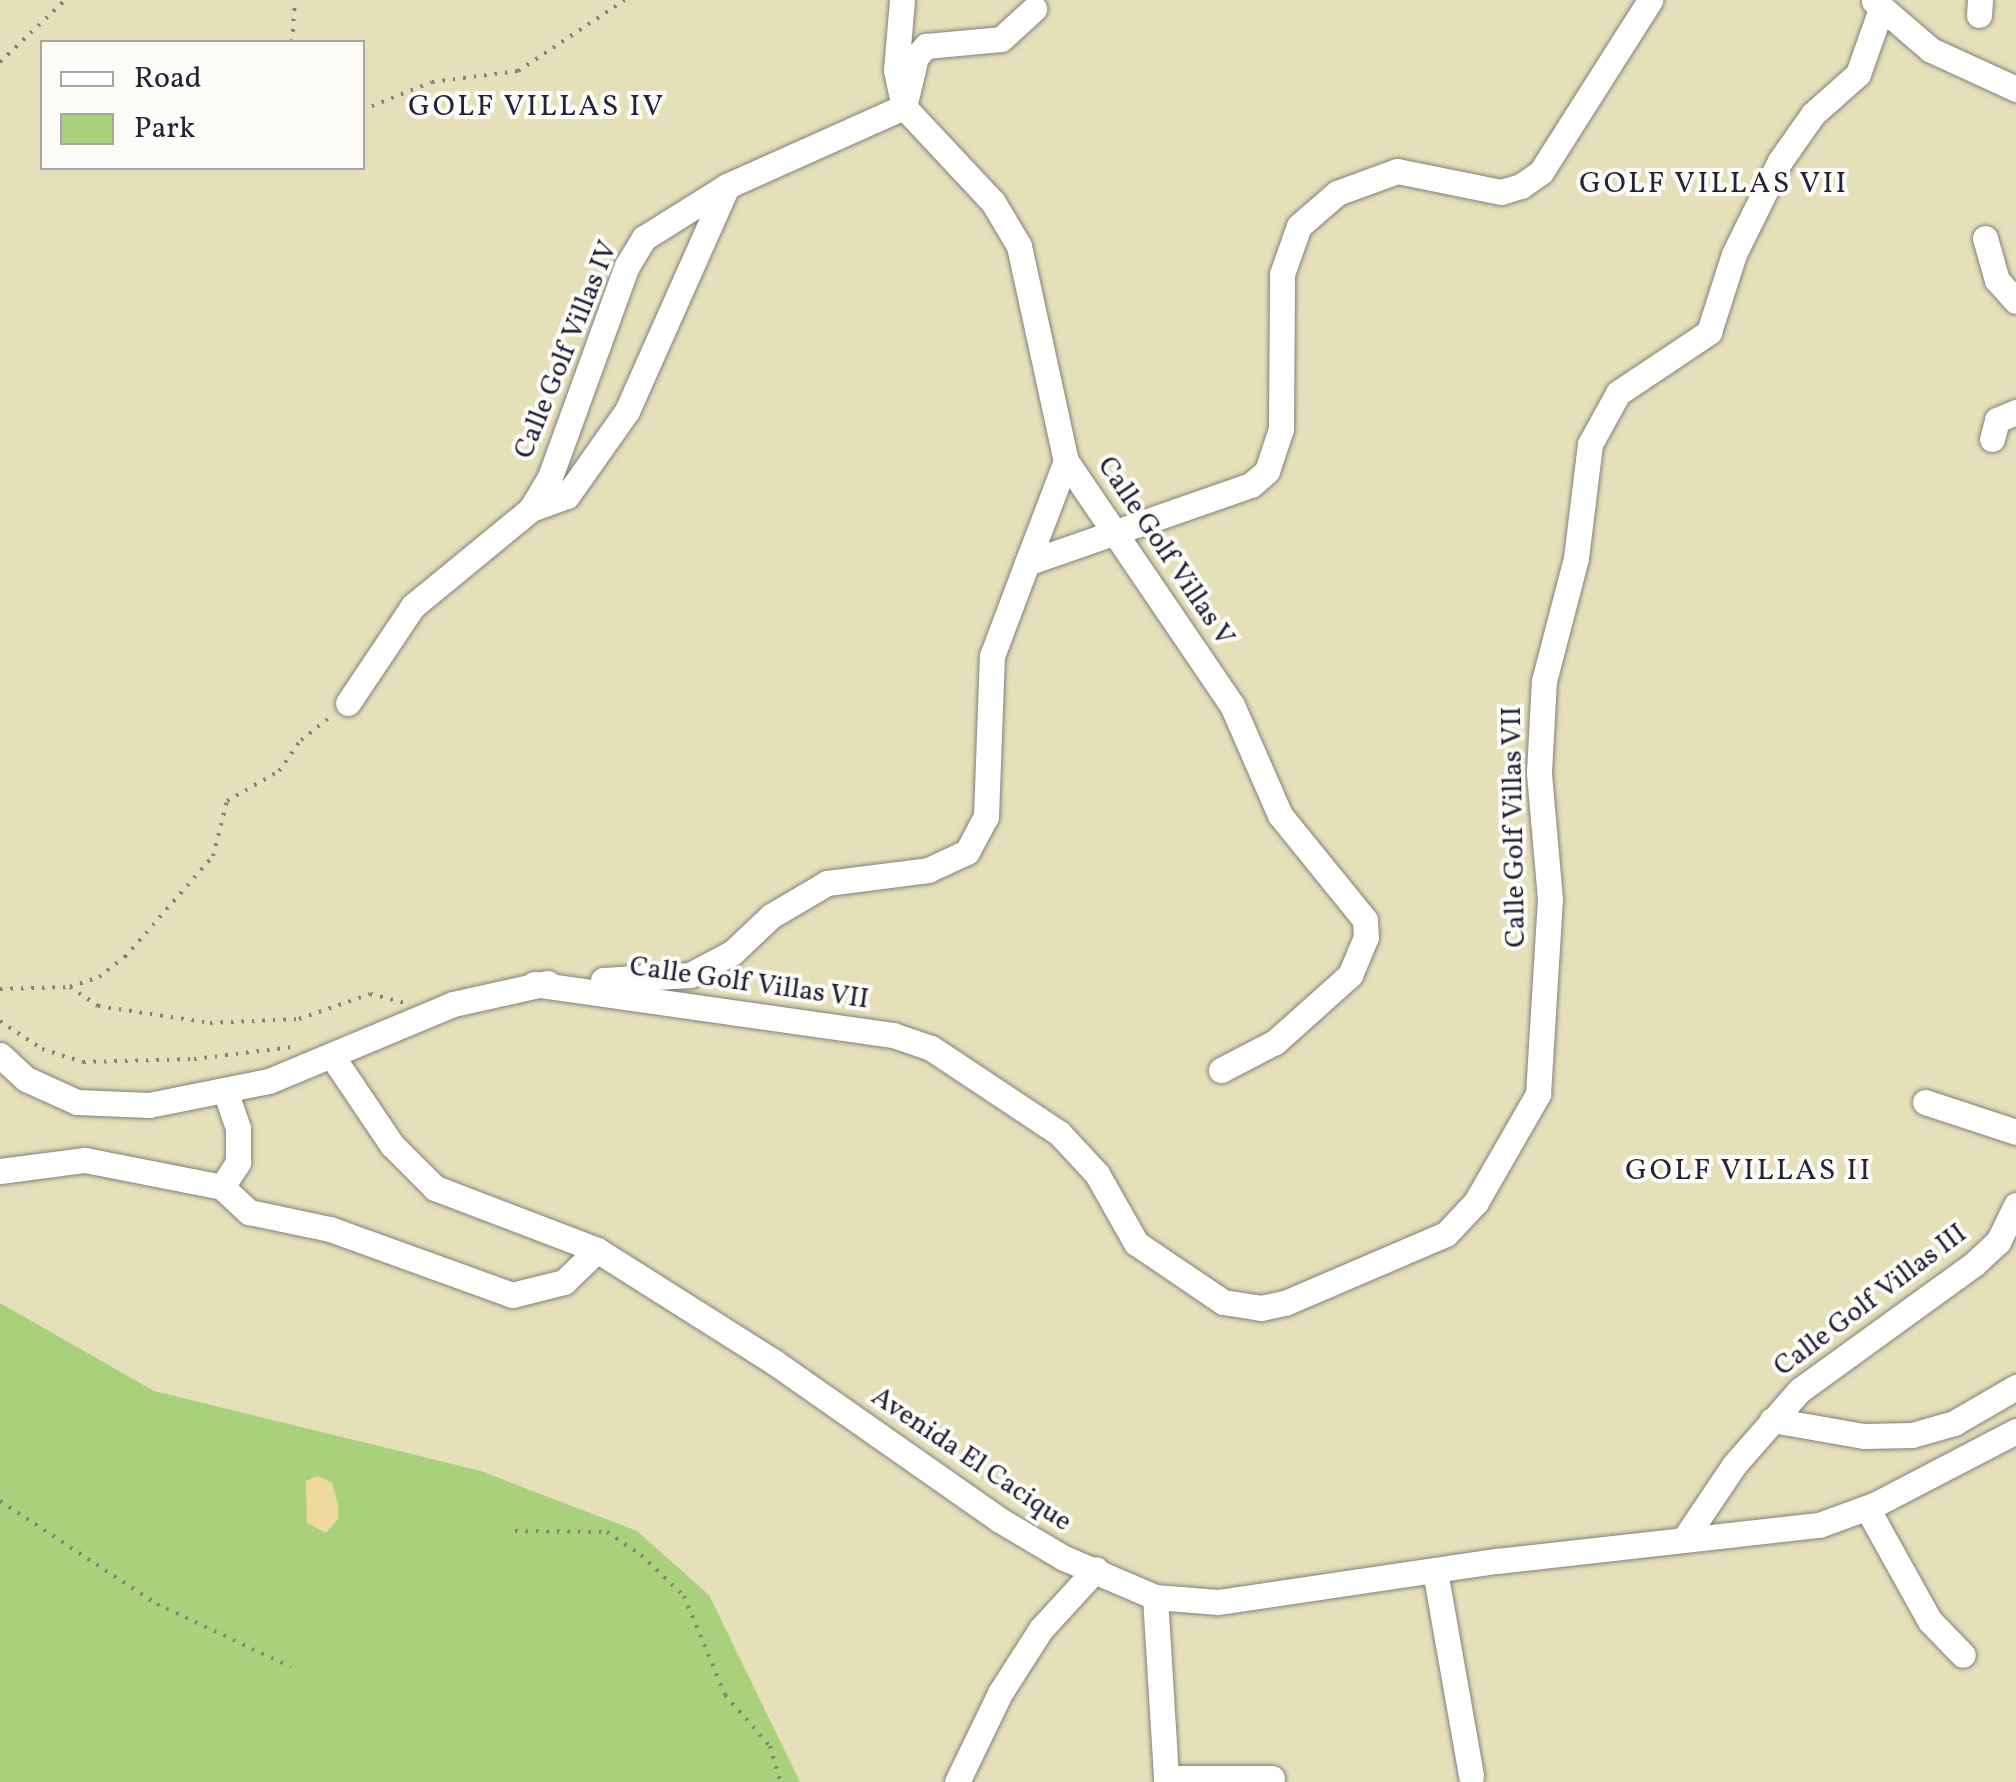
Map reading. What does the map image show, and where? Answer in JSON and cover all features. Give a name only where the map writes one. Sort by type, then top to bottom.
[{"type":"street","points":[[902,0],[896,70],[904,106]]},
{"type":"street","points":[[1027,563],[1226,498],[1266,471],[1281,429],[1282,274],[1288,247],[1314,210],[1372,176],[1397,171],[1501,192],[1521,186],[1541,172],[1650,0]]},
{"type":"street","points":[[1877,4],[1931,50],[2016,88]]},
{"type":"street","name":"Calle Golf Villas VII","points":[[534,984],[893,1034],[931,1048],[1059,1133],[1097,1174],[1136,1242],[1223,1302],[1262,1308],[1285,1303],[1446,1234],[1476,1202],[1538,1094],[1550,898],[1539,772],[1544,681],[1576,558],[1590,444],[1618,393],[1709,332],[1734,254],[1780,161],[1812,114],[1858,74],[1877,4]]},
{"type":"street","points":[[904,106],[916,58],[926,46],[1001,39],[1034,9]]},
{"type":"street","name":"Calle Golf Villas IV","points":[[348,703],[413,606],[532,508],[550,478],[627,266],[644,238],[726,186],[904,106]]},
{"type":"street","name":"Calle Golf Villas V","points":[[904,106],[993,202],[1019,246],[1066,462],[1113,538],[1232,706],[1263,785],[1289,828],[1358,902],[1365,920],[1366,936],[1350,975],[1286,1034],[1221,1070]]},
{"type":"street","points":[[532,508],[567,496],[627,410],[726,186]]},
{"type":"street","points":[[1985,238],[1997,280],[2015,299]]},
{"type":"street","points":[[1992,438],[1997,420],[2016,412]]},
{"type":"street","points":[[0,1056],[26,1079],[77,1102],[149,1105],[226,1094],[334,1059],[418,1018],[534,984],[690,975],[733,952],[772,916],[827,884],[928,870],[967,852],[986,817],[992,656],[1066,462]]},
{"type":"street","name":"Avenida El Cacique","points":[[334,1059],[392,1145],[434,1188],[596,1250],[774,1362],[998,1520],[1155,1597],[1218,1602],[1686,1538],[1819,1525],[1866,1508],[2016,1431]]},
{"type":"street","points":[[222,1187],[238,1162],[238,1128],[226,1094]]},
{"type":"street","points":[[1925,1102],[2016,1132]]},
{"type":"street","points":[[0,1171],[85,1160],[222,1187],[249,1212],[330,1229],[512,1296],[564,1282],[596,1250]]},
{"type":"street","name":"Calle Golf Villas III","points":[[1686,1538],[1772,1420],[1815,1378],[1974,1264],[1998,1242],[2016,1205]]},
{"type":"street","points":[[1772,1420],[1864,1436],[1912,1434],[1954,1423],[2016,1387]]},
{"type":"street","points":[[1866,1508],[1930,1621],[1963,1655]]},
{"type":"street","points":[[957,1782],[1000,1693],[1041,1629],[1096,1568]]},
{"type":"street","points":[[1435,1571],[1472,1776]]},
{"type":"street","points":[[1155,1597],[1166,1778],[1272,1778]]},
{"type":"path","points":[[0,62],[65,0]]},
{"type":"path","points":[[292,40],[296,0]]},
{"type":"path","points":[[365,109],[432,82],[518,71],[624,0]]},
{"type":"path","points":[[0,989],[70,987],[99,977],[126,957],[213,856],[227,801],[279,771],[301,740],[348,703]]},
{"type":"path","points":[[70,987],[98,1006],[144,1018],[299,1019],[370,994],[394,995],[418,1018]]},
{"type":"path","points":[[0,1021],[42,1049],[83,1062],[194,1059],[306,1044]]},
{"type":"path","points":[[0,1500],[157,1604],[291,1667]]},
{"type":"path","points":[[515,1531],[607,1532],[641,1555],[684,1596],[724,1695],[770,1746],[780,1782]]},
{"type":"green space","points":[[0,1303],[154,1391],[481,1471],[637,1531],[709,1595],[800,1782],[0,1782]]},
{"type":"sand","points":[[318,1476],[332,1483],[338,1504],[338,1519],[326,1533],[307,1523],[306,1481]]},
{"type":"district","name":"GOLF VILLAS IV","points":[[537,107]]},
{"type":"district","name":"GOLF VILLAS VII","points":[[1714,184]]},
{"type":"district","name":"GOLF VILLAS II","points":[[1749,1171]]}]
